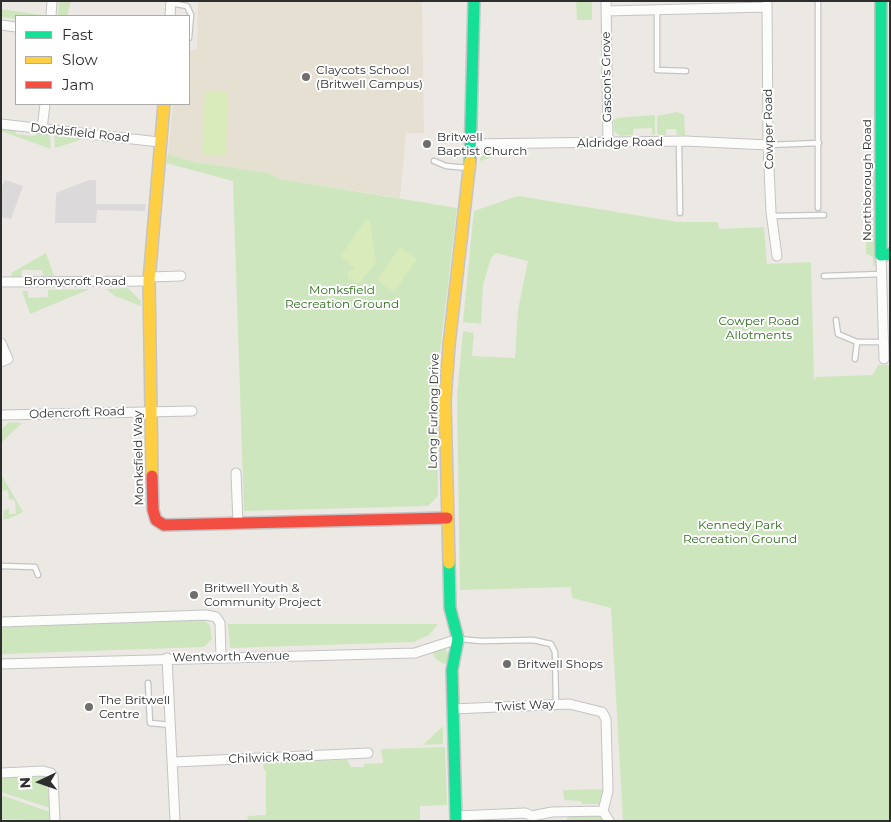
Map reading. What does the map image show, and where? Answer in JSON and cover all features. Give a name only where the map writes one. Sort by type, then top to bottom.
[{"type":"street","points":[[51,15],[52,1]]},
{"type":"street","name":"Long Furlong Drive","points":[[456,818],[452,670],[458,639],[450,608],[445,401],[449,345],[472,144],[474,1]]},
{"type":"street","name":"Northborough Road","points":[[881,1],[886,77],[885,254],[880,274],[884,360]]},
{"type":"street","points":[[170,15],[171,2]]},
{"type":"street","name":"Gascon's Grove","points":[[608,142],[606,6],[657,10],[767,4]]},
{"type":"street","name":"Cowper Road","points":[[767,4],[768,145],[772,216],[777,256]]},
{"type":"street","points":[[1,25],[15,27]]},
{"type":"street","points":[[42,129],[45,105]]},
{"type":"street","name":"Monksfield Way","points":[[164,105],[159,142],[150,279],[152,510],[156,520],[164,525],[447,518]]},
{"type":"street","name":"Doddsfield Road","points":[[1,124],[159,142]]},
{"type":"street","name":"Aldridge Road","points":[[472,144],[679,141],[768,145]]},
{"type":"street","name":"Bromycroft Road","points":[[1,282],[150,279],[181,276]]},
{"type":"street","points":[[1,343],[8,359],[1,362]]},
{"type":"street","name":"Odencroft Road","points":[[1,415],[192,411]]},
{"type":"street","points":[[236,473],[238,522]]},
{"type":"street","points":[[1,622],[206,615],[216,617],[220,623],[221,657]]},
{"type":"street","name":"Wentworth Avenue","points":[[1,664],[167,658],[415,653],[458,639]]},
{"type":"street","points":[[167,658],[174,762],[175,821]]},
{"type":"street","name":"Twist Way","points":[[452,709],[556,704],[602,712],[606,719],[608,791],[603,811]]},
{"type":"street","name":"Chilwick Road","points":[[174,762],[368,753]]},
{"type":"street","points":[[1,773],[43,771],[51,773],[53,776],[55,821]]},
{"type":"street","points":[[456,818],[525,813],[532,816],[552,812],[603,811],[609,821]]},
{"type":"lane","points":[[818,1],[818,208]]},
{"type":"lane","points":[[171,2],[188,6],[191,15],[190,26]]},
{"type":"lane","points":[[657,10],[657,70],[686,71]]},
{"type":"lane","points":[[679,141],[680,213]]},
{"type":"lane","points":[[768,145],[819,143]]},
{"type":"lane","points":[[434,161],[446,166],[469,168]]},
{"type":"lane","points":[[772,216],[824,215]]},
{"type":"lane","points":[[824,276],[880,274]]},
{"type":"lane","points":[[836,320],[838,334],[857,342],[884,342]]},
{"type":"lane","points":[[855,359],[857,342]]},
{"type":"lane","points":[[1,566],[35,567],[38,575]]},
{"type":"lane","points":[[458,639],[481,641],[533,640],[551,644],[555,652],[556,704]]},
{"type":"lane","points":[[148,683],[150,723],[172,725]]},
{"type":"shaded area","name":"Claycots School (Britwell Campus)","points":[[198,1],[422,1],[424,133],[406,133],[400,198],[280,179],[269,173],[195,162],[168,154],[173,105],[190,105],[190,51],[197,49]]},
{"type":"shaded area","points":[[5,180],[23,186],[11,219],[1,217],[1,189]]},
{"type":"shaded area","points":[[89,180],[96,180],[96,204],[146,204],[145,211],[97,210],[96,223],[55,223],[56,193]]},
{"type":"green space","points":[[59,1],[71,1],[67,15],[58,15]]},
{"type":"green space","points":[[576,1],[592,1],[592,20],[577,20]]},
{"type":"green space","points":[[1,9],[41,15],[15,15],[15,19],[1,17]]},
{"type":"green space","points":[[205,91],[228,92],[226,156],[202,154]]},
{"type":"green space","points":[[677,112],[684,115],[685,135],[677,135],[676,129],[666,129],[666,135],[659,135],[657,133],[657,116]]},
{"type":"green space","points":[[655,116],[655,134],[652,135],[652,128],[633,129],[633,135],[620,136],[614,131],[614,120],[617,118]]},
{"type":"green space","points":[[1,126],[15,126],[16,134],[35,136],[36,129],[49,130],[51,149],[1,131]]},
{"type":"green space","points":[[54,131],[89,137],[55,148]]},
{"type":"green space","points":[[493,146],[507,149],[505,153],[480,161],[480,158]]},
{"type":"green space","name":"Monksfield Recreation Ground","points":[[168,154],[195,162],[269,173],[280,179],[457,208],[437,377],[438,496],[428,506],[244,511],[233,181],[166,163]]},
{"type":"green space","points":[[866,168],[872,168],[872,172],[876,173],[876,210],[866,210]]},
{"type":"green space","name":"Kennedy Park Recreation Ground","points":[[518,196],[678,222],[718,222],[719,229],[764,227],[767,264],[811,262],[814,381],[816,377],[873,375],[878,365],[890,365],[890,821],[623,821],[611,608],[572,598],[571,587],[460,590],[457,396],[463,331],[474,333],[472,356],[515,358],[518,310],[528,261],[496,253],[491,258],[483,285],[481,324],[463,322],[474,211]]},
{"type":"green space","points":[[866,216],[875,216],[876,266],[873,266],[873,257],[866,254]]},
{"type":"green space","points":[[366,220],[370,220],[376,263],[358,284],[348,278],[348,272],[355,268],[342,258],[341,255]]},
{"type":"green space","points":[[400,247],[417,259],[394,292],[377,280]]},
{"type":"green space","points":[[46,253],[54,276],[43,276],[42,270],[22,270],[21,277],[12,277],[11,273]]},
{"type":"green space","points":[[128,288],[141,301],[141,306],[115,296],[106,289]]},
{"type":"green space","points":[[90,289],[30,314],[22,291],[28,291],[28,298],[48,297],[48,290]]},
{"type":"green space","points":[[9,422],[22,423],[1,443],[1,430]]},
{"type":"green space","points":[[1,474],[23,512],[8,519],[3,519],[4,510],[9,508],[9,514],[16,514],[15,500],[9,499],[8,490],[1,491]]},
{"type":"green space","points":[[203,618],[210,626],[212,639],[204,647],[1,654],[1,627]]},
{"type":"green space","points":[[228,624],[438,624],[429,635],[414,642],[230,648]]},
{"type":"green space","points":[[445,648],[449,655],[449,662],[444,664],[436,659],[431,651]]},
{"type":"green space","points":[[443,726],[443,744],[423,745]]},
{"type":"green space","points":[[445,747],[447,805],[420,806],[420,821],[247,821],[248,816],[266,815],[266,770],[264,770],[263,761],[347,760],[351,767],[364,767],[364,764],[383,763],[381,749]]},
{"type":"green space","points":[[46,776],[50,808],[1,792],[1,777]]},
{"type":"green space","points":[[605,789],[600,804],[582,804],[581,801],[564,800],[563,790]]},
{"type":"green space","points":[[1,795],[50,812],[51,817],[48,821],[1,819]]},
{"type":"green space","points":[[584,812],[600,812],[605,821],[567,821],[567,817],[583,817]]},
{"type":"traffic: fast","points":[[470,161],[474,1]]},
{"type":"traffic: fast","points":[[881,1],[881,255],[890,254]]},
{"type":"traffic: fast","points":[[449,563],[450,608],[458,639],[452,670],[456,821]]},
{"type":"traffic: slow","points":[[152,476],[149,281],[164,105]]},
{"type":"traffic: slow","points":[[449,563],[445,401],[449,345],[470,161]]},
{"type":"traffic: jam","points":[[152,476],[153,510],[156,520],[164,525],[447,518]]},
{"type":"place","name":"Claycots School (Britwell Campus)","points":[[306,77]]},
{"type":"place","name":"Britwell Baptist Church","points":[[427,144]]},
{"type":"place","name":"Britwell Youth & Community Project","points":[[194,595]]},
{"type":"place","name":"Britwell Shops","points":[[507,664]]},
{"type":"place","name":"The Britwell Centre","points":[[89,707]]},
{"type":"park label","name":"Cowper Road Allotments","points":[[759,328]]}]
